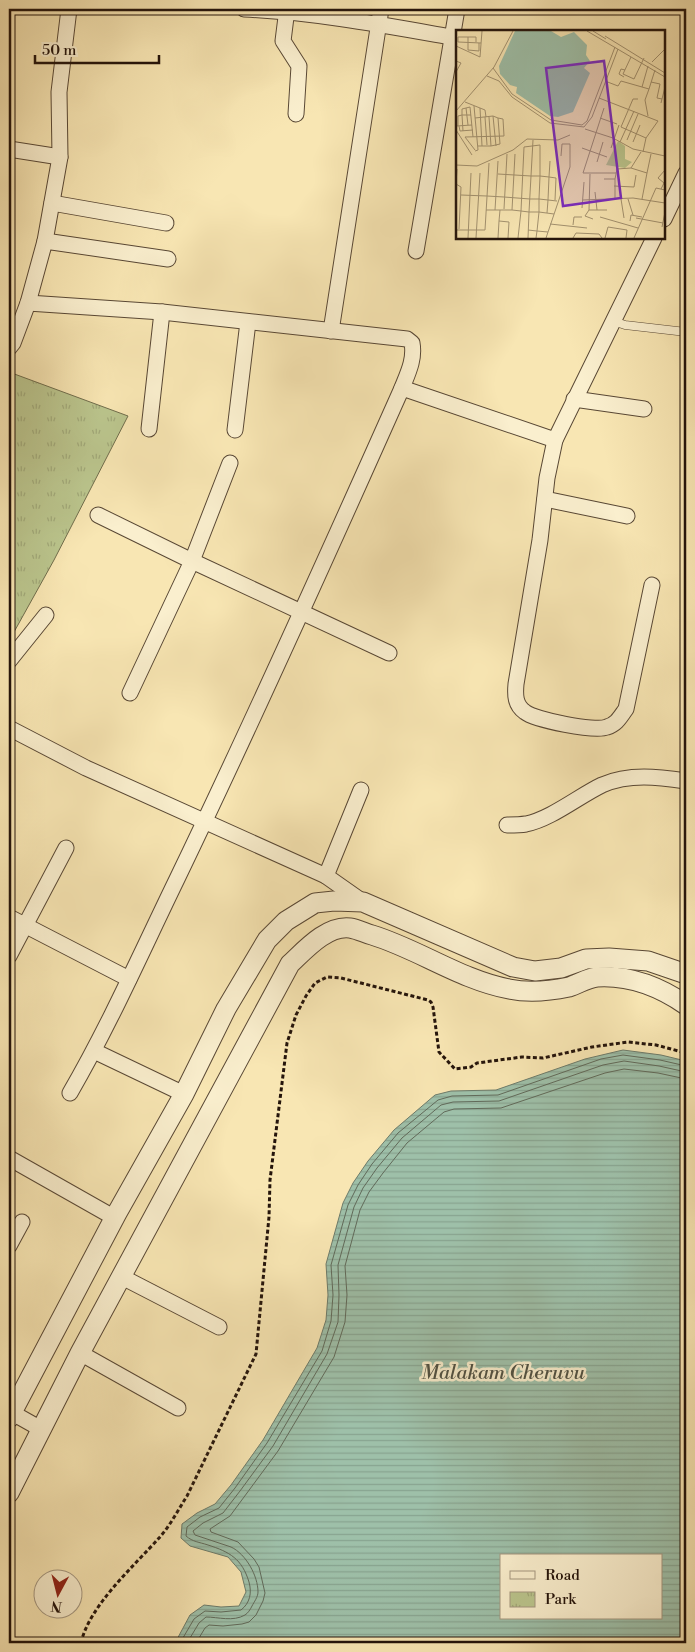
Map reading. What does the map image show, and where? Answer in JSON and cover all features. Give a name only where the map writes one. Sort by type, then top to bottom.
[{"type":"street","points":[[9,348],[13,344],[28,303],[45,241],[60,157],[59,92],[69,9]]},
{"type":"street","points":[[244,9],[380,16],[451,37]]},
{"type":"street","points":[[416,251],[456,9]]},
{"type":"street","points":[[287,10],[283,41],[299,66],[296,114]]},
{"type":"street","points":[[331,331],[380,16]]},
{"type":"street","points":[[9,149],[60,157]]},
{"type":"street","points":[[665,217],[686,173]]},
{"type":"street","points":[[52,202],[166,224]]},
{"type":"street","points":[[652,585],[626,709],[616,723],[606,728],[594,729],[536,718],[523,712],[515,700],[516,684],[555,440],[654,239]]},
{"type":"street","points":[[45,241],[168,259]]},
{"type":"street","points":[[28,303],[162,312],[406,339],[412,343],[414,353],[402,388],[302,612],[94,1051],[70,1093]]},
{"type":"street","points":[[149,429],[162,312]]},
{"type":"street","points":[[235,430],[248,322]]},
{"type":"street","points":[[402,388],[555,440]]},
{"type":"street","points":[[574,399],[644,409]]},
{"type":"street","points":[[130,693],[192,561],[230,463]]},
{"type":"street","points":[[545,499],[627,516]]},
{"type":"street","points":[[98,515],[388,653]]},
{"type":"street","points":[[9,661],[46,615]]},
{"type":"street","points":[[9,728],[86,768],[326,876],[363,902],[513,967],[535,971],[561,968],[586,959],[609,958],[648,961],[686,974]]},
{"type":"street","points":[[507,825],[526,824],[542,818],[604,784],[624,779],[654,776],[686,781]]},
{"type":"street","points":[[326,876],[361,790]]},
{"type":"street","points":[[9,956],[66,848]]},
{"type":"street","points":[[41,1430],[10,1413],[184,1094],[226,1009],[266,940],[286,921],[315,903],[334,901],[363,902]]},
{"type":"street","points":[[9,917],[128,979]]},
{"type":"street","points":[[9,1493],[80,1353],[290,964],[314,942],[329,932],[349,928],[384,939],[487,984],[510,990],[538,992],[569,987],[596,977],[628,979],[659,988],[686,1005]]},
{"type":"street","points":[[628,979],[632,960]]},
{"type":"street","points":[[510,990],[513,967]]},
{"type":"street","points":[[94,1051],[184,1094]]},
{"type":"street","points":[[9,1158],[115,1218]]},
{"type":"street","points":[[9,1246],[22,1222]]},
{"type":"street","points":[[122,1277],[219,1327]]},
{"type":"street","points":[[80,1353],[178,1408]]},
{"type":"lane","points":[[613,321],[625,325],[686,332]]},
{"type":"path","points":[[81,1643],[89,1622],[126,1572],[160,1537],[174,1518],[187,1496],[256,1354],[269,1217],[270,1180],[287,1043],[296,1015],[315,983],[327,977],[341,978],[428,1000],[431,1002],[439,1052],[455,1069],[471,1067],[477,1063],[522,1057],[543,1058],[592,1047],[628,1042],[656,1045],[686,1052]]},
{"type":"green space","points":[[9,372],[128,416],[54,560],[9,641]]},
{"type":"water","name":"Malakam Cheruvu","points":[[623,1050],[661,1055],[686,1061],[686,1643],[175,1643],[190,1615],[204,1605],[221,1607],[239,1606],[246,1592],[241,1572],[228,1557],[190,1546],[181,1538],[182,1524],[197,1513],[215,1504],[231,1485],[263,1440],[317,1348],[326,1320],[328,1295],[326,1264],[343,1203],[353,1183],[368,1161],[394,1130],[435,1095],[451,1091],[496,1090],[585,1059]]}]
